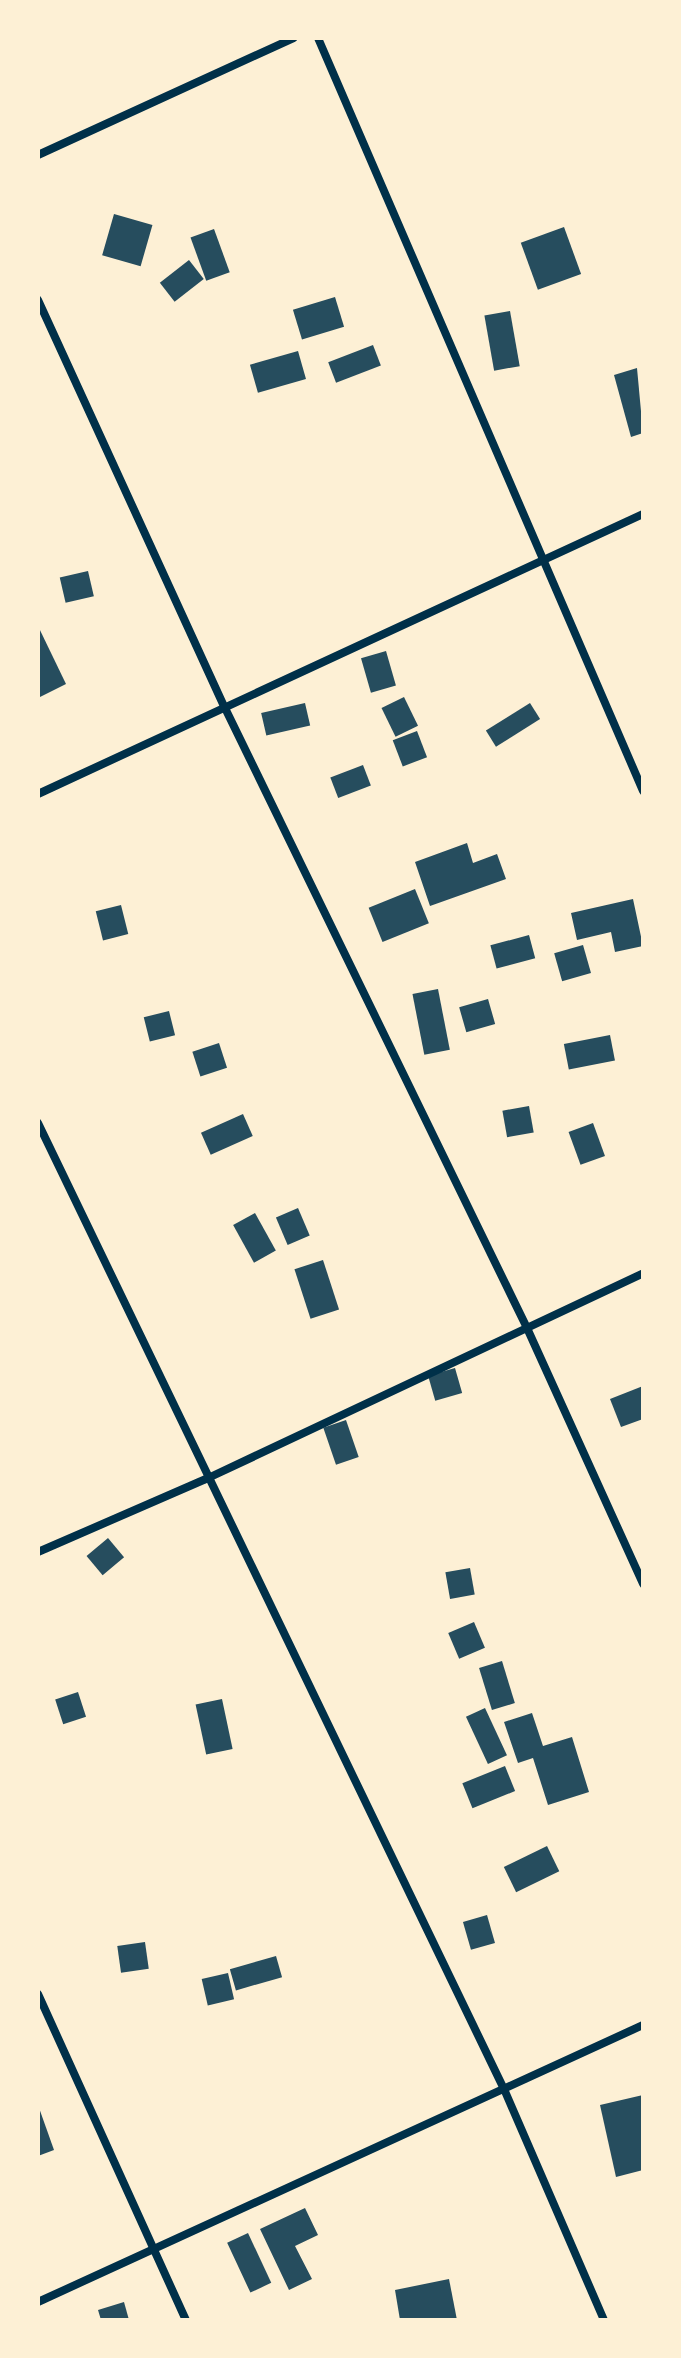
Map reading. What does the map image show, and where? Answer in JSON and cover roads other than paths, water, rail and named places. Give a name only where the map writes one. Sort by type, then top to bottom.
[{"type":"street","points":[[38,155],[294,38]]},
{"type":"street","points":[[318,38],[541,564],[643,791]]},
{"type":"street","points":[[38,300],[225,708],[527,1328],[643,1584]]},
{"type":"street","points":[[38,794],[541,564],[643,514]]},
{"type":"street","points":[[38,1123],[206,1479],[504,2089],[604,2320]]},
{"type":"street","points":[[38,1552],[206,1479],[643,1273]]},
{"type":"street","points":[[38,1994],[151,2250],[186,2320]]},
{"type":"street","points":[[38,2302],[643,2025]]}]
